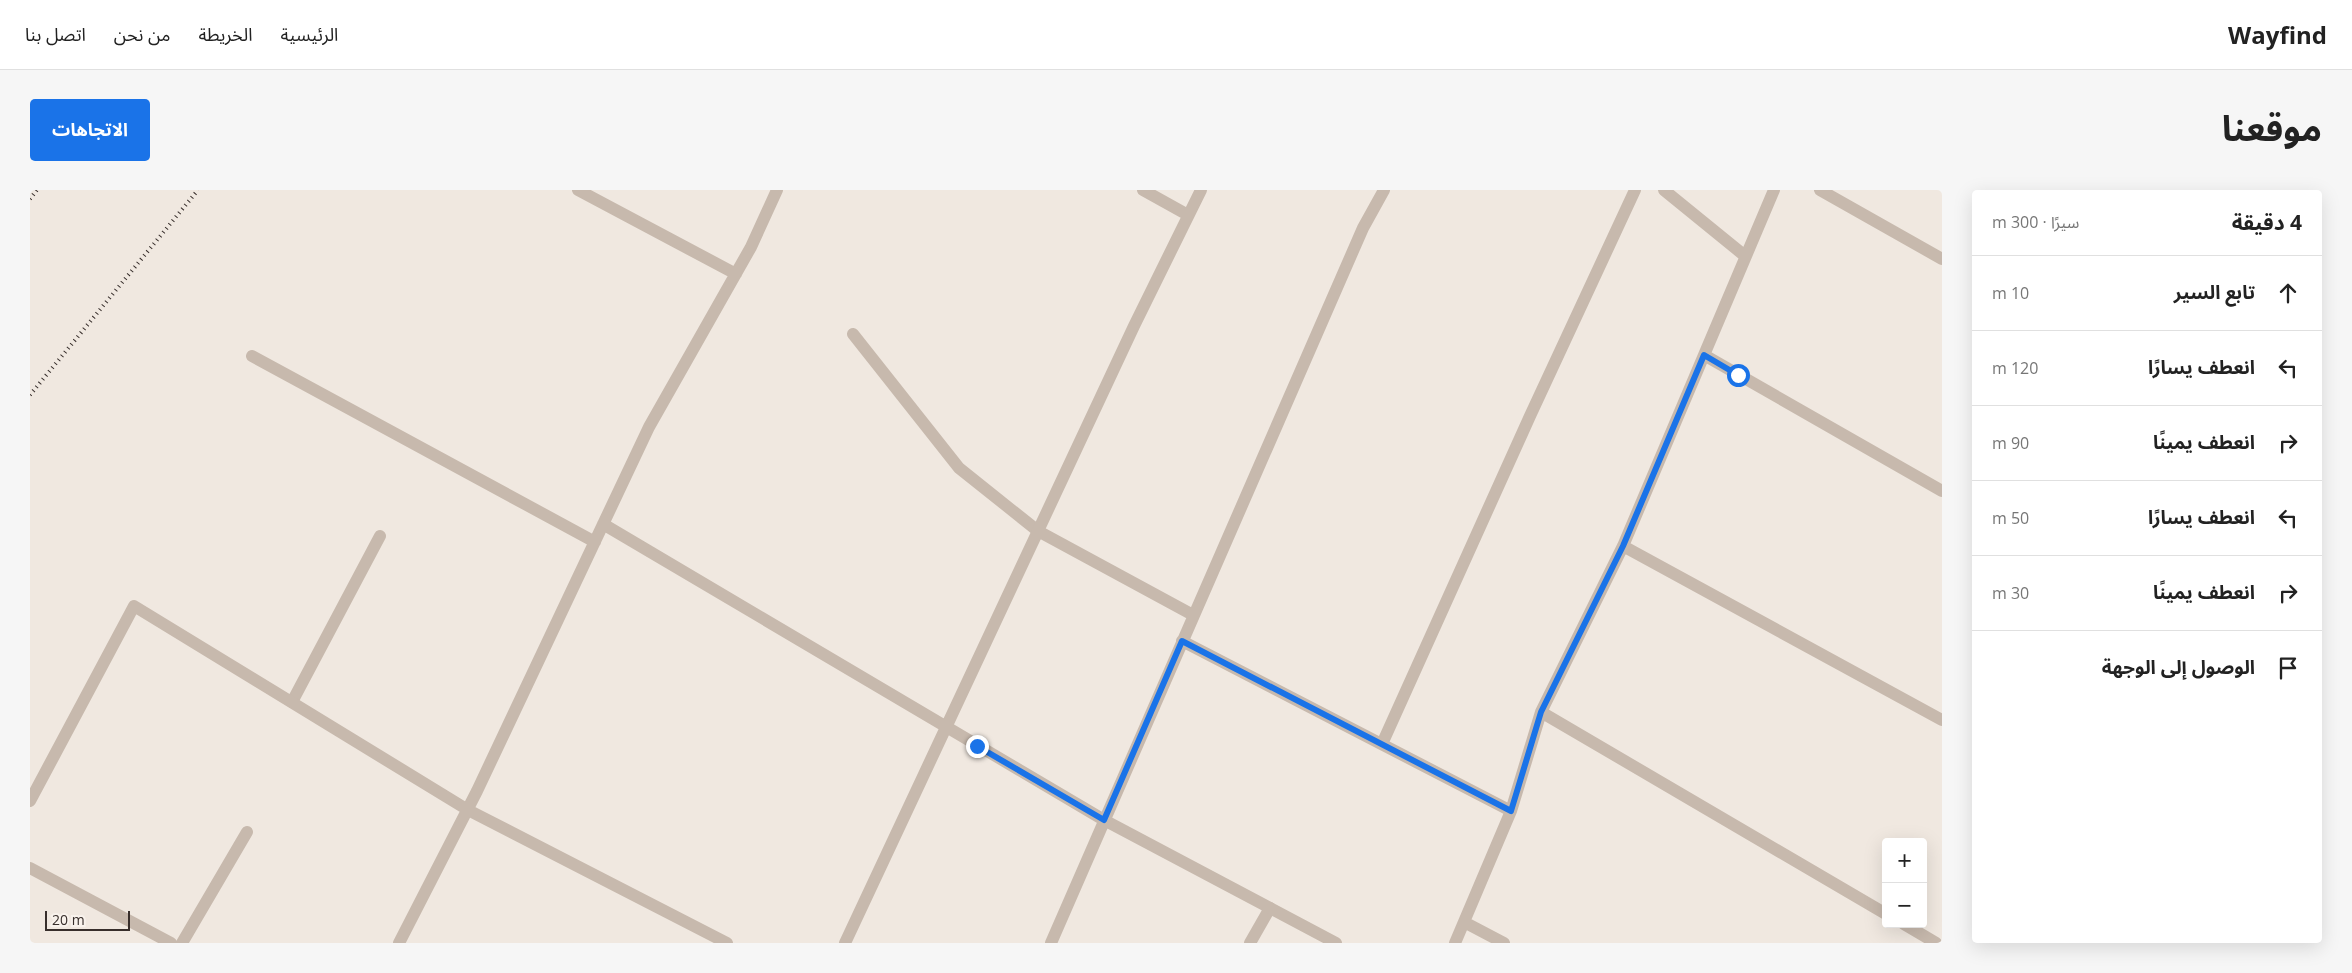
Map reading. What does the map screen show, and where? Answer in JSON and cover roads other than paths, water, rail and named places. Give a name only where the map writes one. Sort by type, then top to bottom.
[{"type":"street","points":[[578,190],[736,274]]},
{"type":"street","points":[[399,943],[468,810],[649,427],[751,247],[777,190]]},
{"type":"street","points":[[1143,190],[1188,216]]},
{"type":"street","points":[[845,943],[1134,326],[1201,190]]},
{"type":"street","points":[[1051,943],[1363,228],[1384,190]]},
{"type":"street","points":[[1382,744],[1530,416],[1635,190]]},
{"type":"street","points":[[1664,190],[1745,256]]},
{"type":"street","points":[[1454,943],[1511,811],[1541,712],[1623,546],[1774,190]]},
{"type":"street","points":[[1820,190],[1942,259]]},
{"type":"street","points":[[852,334],[959,468],[1038,530],[1194,615]]},
{"type":"street","points":[[1704,355],[1942,491]]},
{"type":"street","points":[[252,356],[595,542]]},
{"type":"street","points":[[604,524],[1104,820],[1336,943]]},
{"type":"street","points":[[292,702],[380,536]]},
{"type":"street","points":[[1623,546],[1942,720]]},
{"type":"street","points":[[30,801],[134,606],[468,810],[727,943]]},
{"type":"street","points":[[1182,641],[1511,811]]},
{"type":"street","points":[[1541,712],[1882,912]]},
{"type":"street","points":[[182,943],[247,832]]},
{"type":"street","points":[[30,868],[171,943]]},
{"type":"street","points":[[1250,943],[1270,908]]},
{"type":"street","points":[[1464,922],[1504,943]]},
{"type":"street","points":[[1911,928],[1936,943]]},
{"type":"railway","points":[[30,199],[37,190]]},
{"type":"railway","points":[[30,395],[198,190]]}]
